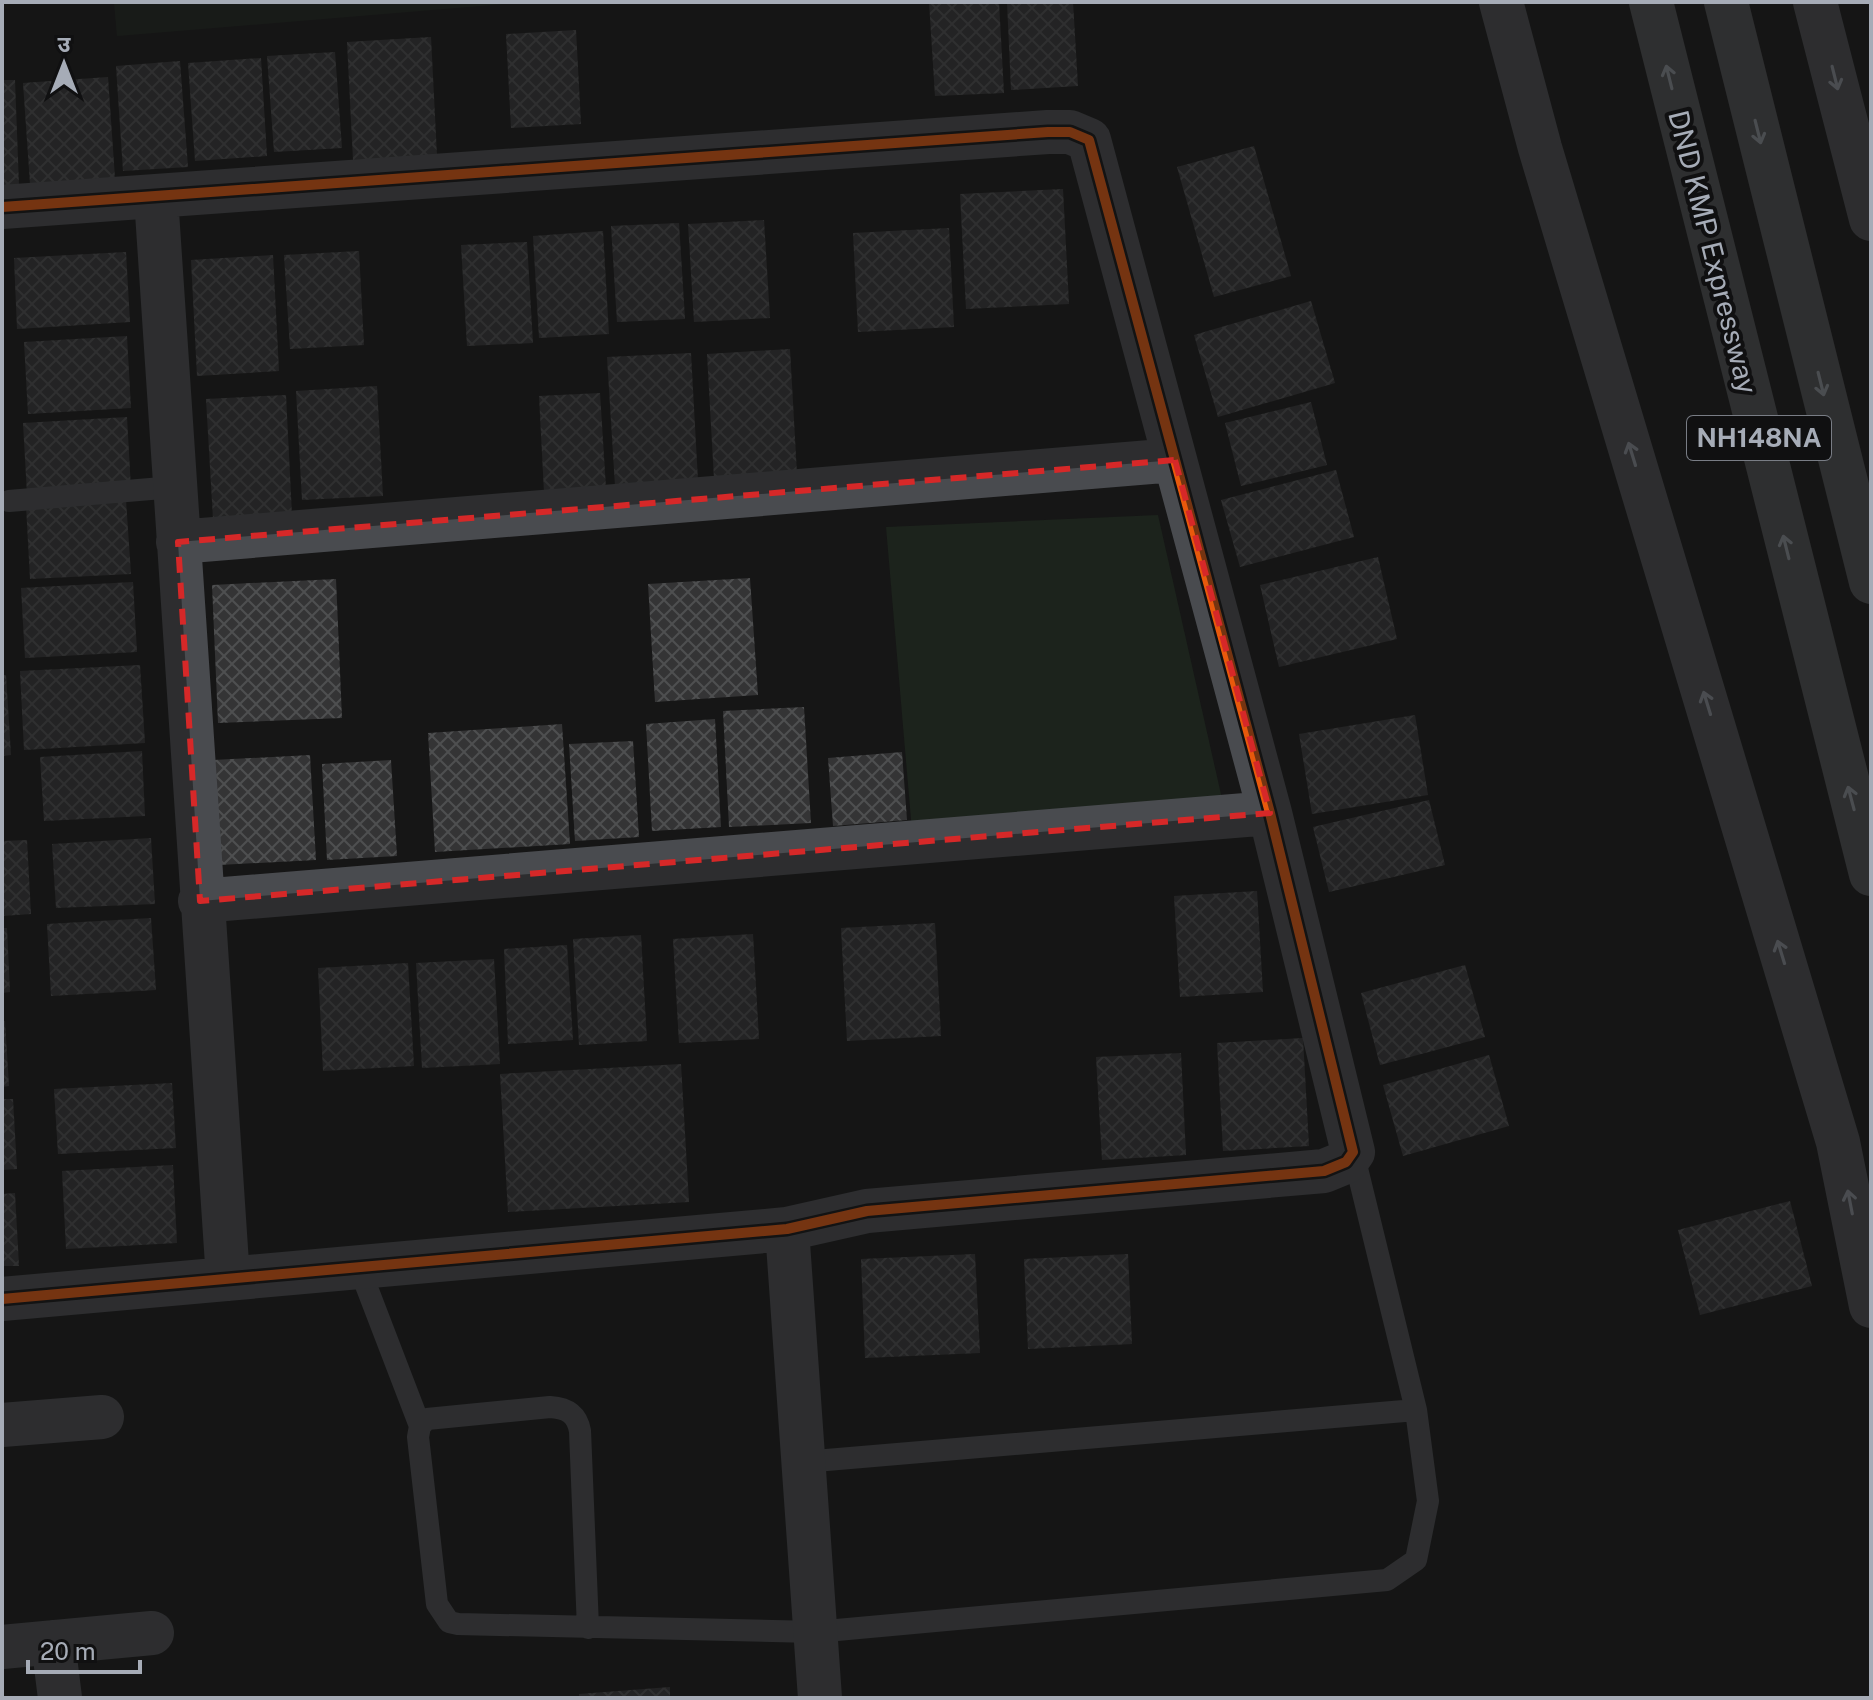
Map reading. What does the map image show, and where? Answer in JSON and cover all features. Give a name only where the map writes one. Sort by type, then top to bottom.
[{"type":"highway","name":"DND KMP Expressway","points":[[1651,2],[1871,874]]},
{"type":"highway","name":"NH148NA","points":[[1726,2],[1871,582]]},
{"type":"street","points":[[1501,2],[1540,148],[1838,1142],[1871,1306]]},
{"type":"street","points":[[1815,2],[1871,219]]},
{"type":"street","points":[[2,207],[1070,132],[1089,140],[1270,813],[1353,1152],[1346,1162],[1324,1171],[867,1211],[787,1229],[2,1299]]},
{"type":"street","points":[[156,197],[200,901],[228,1279]]},
{"type":"street","points":[[178,542],[1175,460]]},
{"type":"street","points":[[200,901],[1270,813]]},
{"type":"street","points":[[787,1229],[820,1698]]},
{"type":"street","points":[[2,1425],[102,1417]]},
{"type":"street","points":[[2,1647],[152,1633]]},
{"type":"street","points":[[53,1642],[60,1698]]},
{"type":"lane","points":[[9,501],[174,487]]},
{"type":"lane","points":[[359,1267],[420,1426],[418,1437],[441,1614],[449,1622],[815,1632],[1387,1580],[1416,1560],[1428,1501],[1416,1410],[1353,1152]]},
{"type":"lane","points":[[420,1426],[437,1416],[550,1407],[569,1411],[575,1416],[580,1431],[588,1628]]},
{"type":"lane","points":[[803,1462],[1416,1410]]},
{"type":"highlighted area","points":[[1175,460],[1270,813],[200,901],[178,542]]},
{"type":"shaded area","points":[[114,2],[529,2],[117,36]]},
{"type":"shaded area","points":[[1158,515],[1225,812],[912,831],[886,527]]},
{"type":"building","points":[[929,2],[999,2],[1004,93],[935,96]]},
{"type":"building","points":[[1007,2],[1073,2],[1078,86],[1011,90]]},
{"type":"building","points":[[576,30],[581,124],[511,128],[506,34]]},
{"type":"building","points":[[431,37],[437,156],[353,160],[347,42]]},
{"type":"building","points":[[335,52],[342,148],[274,152],[267,56]]},
{"type":"building","points":[[261,58],[267,156],[195,161],[188,63]]},
{"type":"building","points":[[180,61],[188,167],[123,171],[116,66]]},
{"type":"building","points":[[108,77],[115,178],[30,184],[23,83]]},
{"type":"building","points":[[2,80],[15,80],[19,186],[2,186]]},
{"type":"building","points":[[1254,146],[1291,276],[1214,297],[1177,167]]},
{"type":"building","points":[[1063,189],[1069,304],[966,309],[960,194]]},
{"type":"building","points":[[764,220],[770,318],[694,322],[688,224]]},
{"type":"building","points":[[679,223],[685,319],[617,322],[611,226]]},
{"type":"building","points":[[949,228],[954,327],[858,332],[853,233]]},
{"type":"building","points":[[603,231],[609,334],[539,338],[533,236]]},
{"type":"building","points":[[527,242],[533,343],[467,346],[461,245]]},
{"type":"building","points":[[359,251],[364,345],[290,349],[284,255]]},
{"type":"building","points":[[126,252],[130,322],[17,329],[14,258]]},
{"type":"building","points":[[273,255],[279,371],[197,376],[191,260]]},
{"type":"building","points":[[1311,301],[1335,383],[1218,417],[1194,335]]},
{"type":"building","points":[[127,336],[131,408],[28,414],[24,342]]},
{"type":"building","points":[[790,349],[797,474],[714,479],[707,354]]},
{"type":"building","points":[[691,353],[698,481],[615,486],[607,357]]},
{"type":"building","points":[[377,386],[383,496],[302,500],[296,391]]},
{"type":"building","points":[[600,393],[606,488],[544,492],[539,396]]},
{"type":"building","points":[[286,395],[292,515],[213,519],[206,399]]},
{"type":"building","points":[[1311,402],[1327,465],[1241,486],[1225,423]]},
{"type":"building","points":[[127,417],[131,489],[27,494],[23,423]]},
{"type":"building","points":[[1336,470],[1354,537],[1240,567],[1221,500]]},
{"type":"building","points":[[126,500],[131,574],[30,579],[26,505]]},
{"type":"building","points":[[1378,557],[1397,639],[1279,667],[1260,585]]},
{"type":"building","points":[[750,578],[758,695],[655,702],[648,584]]},
{"type":"building","points":[[336,579],[342,718],[218,723],[212,585]]},
{"type":"building","points":[[133,582],[137,652],[25,658],[21,588]]},
{"type":"building","points":[[140,665],[145,743],[24,750],[20,671]]},
{"type":"building","points":[[2,675],[6,675],[11,755],[2,756]]},
{"type":"building","points":[[804,707],[811,823],[729,827],[723,711]]},
{"type":"building","points":[[1415,715],[1428,795],[1312,814],[1299,734]]},
{"type":"building","points":[[715,719],[721,827],[652,831],[646,724]]},
{"type":"building","points":[[562,724],[570,844],[435,852],[428,733]]},
{"type":"building","points":[[633,741],[639,837],[575,841],[569,744]]},
{"type":"building","points":[[142,751],[145,816],[44,821],[40,757]]},
{"type":"building","points":[[902,752],[907,820],[833,826],[828,758]]},
{"type":"building","points":[[310,755],[316,860],[219,865],[213,760]]},
{"type":"building","points":[[391,760],[397,856],[327,860],[322,764]]},
{"type":"building","points":[[1429,800],[1445,865],[1329,892],[1313,827]]},
{"type":"building","points":[[151,838],[155,904],[56,908],[52,844]]},
{"type":"building","points":[[27,840],[31,914],[2,916],[2,841]]},
{"type":"building","points":[[1257,891],[1263,992],[1180,997],[1174,896]]},
{"type":"building","points":[[151,918],[156,990],[51,996],[47,924]]},
{"type":"building","points":[[935,923],[941,1036],[847,1041],[841,928]]},
{"type":"building","points":[[2,928],[7,928],[10,992],[2,993]]},
{"type":"building","points":[[753,934],[759,1039],[679,1043],[673,939]]},
{"type":"building","points":[[641,935],[647,1041],[579,1045],[573,939]]},
{"type":"building","points":[[567,945],[573,1040],[508,1044],[504,949]]},
{"type":"building","points":[[494,959],[500,1064],[422,1068],[416,963]]},
{"type":"building","points":[[408,963],[414,1066],[323,1071],[318,968]]},
{"type":"building","points":[[1465,965],[1485,1037],[1380,1065],[1361,993]]},
{"type":"building","points":[[2,1021],[5,1021],[9,1086],[2,1087]]},
{"type":"building","points":[[1303,1038],[1309,1146],[1223,1151],[1217,1043]]},
{"type":"building","points":[[1181,1053],[1186,1155],[1102,1160],[1096,1057]]},
{"type":"building","points":[[1489,1055],[1509,1126],[1403,1156],[1383,1085]]},
{"type":"building","points":[[681,1064],[689,1202],[508,1212],[500,1074]]},
{"type":"building","points":[[172,1083],[176,1148],[58,1154],[54,1089]]},
{"type":"building","points":[[2,1099],[13,1099],[17,1169],[2,1170]]},
{"type":"building","points":[[173,1165],[177,1243],[66,1249],[62,1171]]},
{"type":"building","points":[[15,1193],[19,1266],[2,1266],[2,1194]]},
{"type":"building","points":[[1790,1201],[1812,1286],[1700,1315],[1678,1230]]},
{"type":"building","points":[[975,1254],[980,1353],[865,1358],[861,1259]]},
{"type":"building","points":[[1128,1254],[1132,1344],[1028,1349],[1024,1259]]},
{"type":"building","points":[[670,1687],[670,1698],[579,1698],[579,1694]]},
{"type":"cycle path","points":[[2,207],[1048,132],[1070,132],[1089,140],[1270,813],[1353,1152],[1346,1162],[1324,1171],[867,1211],[787,1229],[2,1299]]}]
